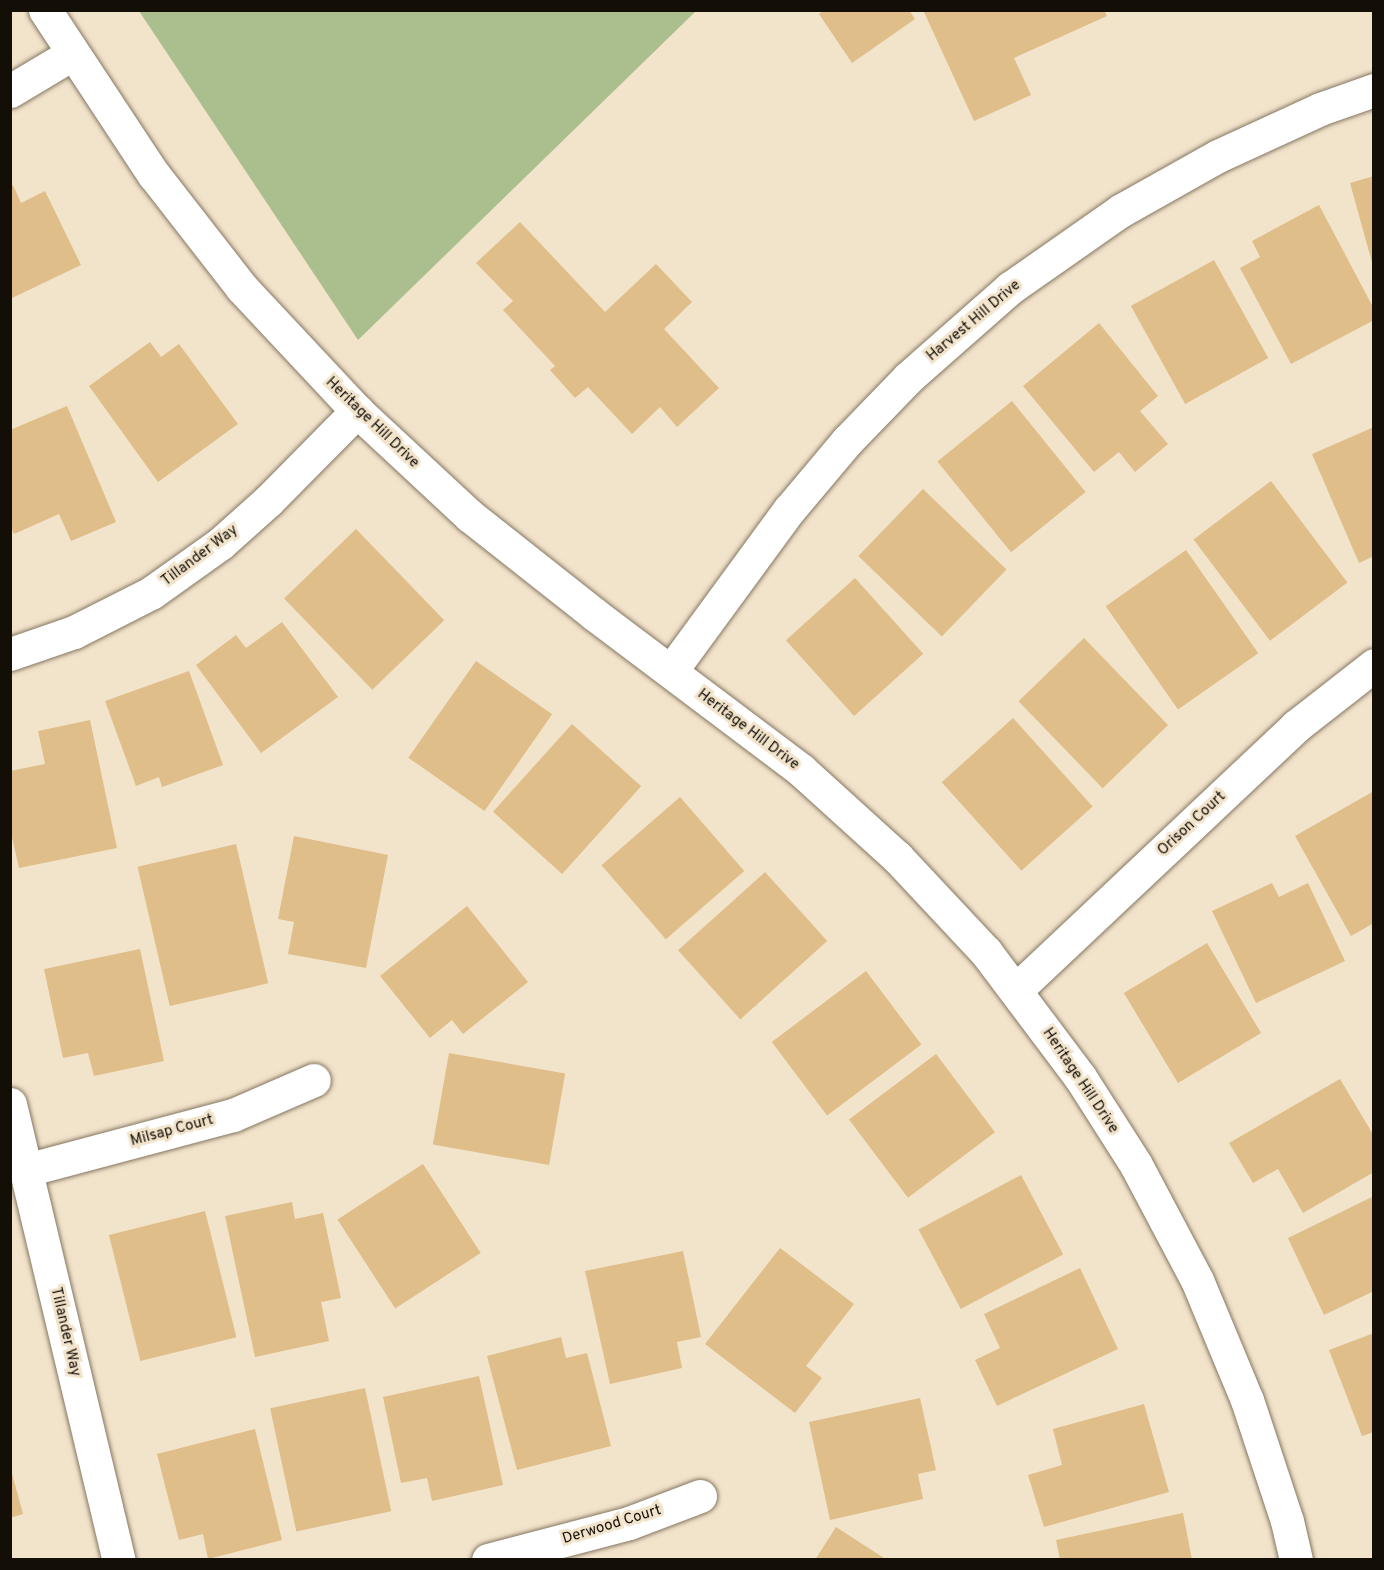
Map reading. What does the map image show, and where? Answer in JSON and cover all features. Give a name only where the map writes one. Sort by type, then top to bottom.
[{"type":"street","name":"Heritage Hill Drive","points":[[45,10],[154,175],[242,288],[357,411],[470,516],[594,614],[801,770],[897,857],[986,952],[1017,990],[1080,1077],[1136,1166],[1197,1280],[1247,1400],[1287,1521],[1296,1560]]},
{"type":"street","points":[[10,91],[72,54]]},
{"type":"street","name":"Harvest Hill Drive","points":[[671,671],[789,510],[847,441],[909,377],[1010,288],[1120,211],[1218,156],[1320,108],[1374,90]]},
{"type":"street","name":"Tillander Way","points":[[10,654],[74,632],[151,593],[204,556],[268,501],[357,411]]},
{"type":"street","name":"Orison Court","points":[[1017,990],[1296,726],[1374,665]]},
{"type":"street","name":"Milsap Court","points":[[26,1170],[233,1114],[314,1080]]},
{"type":"street","name":"Tillander Way","points":[[10,1104],[119,1560]]},
{"type":"street","name":"Derwood Court","points":[[488,1560],[629,1523],[700,1496]]},
{"type":"green space","points":[[139,11],[696,11],[358,340]]},
{"type":"building","points":[[824,10],[909,10],[915,19],[852,63],[819,14]]},
{"type":"building","points":[[923,10],[1104,10],[1107,16],[1014,58],[1031,95],[974,121]]},
{"type":"building","points":[[1374,176],[1374,266],[1373,266],[1350,183]]},
{"type":"building","points":[[13,185],[21,203],[45,191],[81,265],[10,299],[10,186]]},
{"type":"building","points":[[1319,205],[1374,309],[1374,320],[1291,364],[1240,268],[1260,257],[1252,241]]},
{"type":"building","points":[[520,222],[605,312],[656,264],[692,302],[664,329],[719,388],[677,427],[660,407],[632,434],[588,387],[575,398],[550,370],[555,366],[503,310],[513,301],[476,263]]},
{"type":"building","points":[[1214,260],[1268,358],[1185,404],[1131,306]]},
{"type":"building","points":[[1099,323],[1158,396],[1140,411],[1168,444],[1135,472],[1119,452],[1094,472],[1023,386]]},
{"type":"building","points":[[150,342],[161,357],[179,344],[238,424],[158,482],[89,386]]},
{"type":"building","points":[[1012,401],[1086,492],[1011,552],[937,461]]},
{"type":"building","points":[[67,406],[116,522],[71,541],[59,514],[14,534],[10,526],[10,430]]},
{"type":"building","points":[[1374,427],[1374,556],[1359,563],[1312,454]]},
{"type":"building","points":[[1271,481],[1347,582],[1270,641],[1194,539]]},
{"type":"building","points":[[923,489],[1006,570],[942,636],[858,556]]},
{"type":"building","points":[[356,529],[444,620],[372,690],[284,598]]},
{"type":"building","points":[[1186,550],[1258,653],[1178,709],[1106,606]]},
{"type":"building","points":[[855,578],[923,654],[854,716],[786,640]]},
{"type":"building","points":[[282,622],[338,697],[261,753],[196,665],[236,635],[246,648]]},
{"type":"building","points":[[1084,638],[1168,725],[1103,788],[1019,701]]},
{"type":"building","points":[[476,661],[552,714],[484,811],[408,758]]},
{"type":"building","points":[[189,671],[223,765],[162,787],[159,777],[136,786],[105,701]]},
{"type":"building","points":[[1013,718],[1093,806],[1021,871],[942,782]]},
{"type":"building","points":[[90,720],[117,848],[19,868],[10,829],[10,771],[45,764],[38,731]]},
{"type":"building","points":[[572,724],[641,786],[562,874],[493,812]]},
{"type":"building","points":[[1374,791],[1374,923],[1351,936],[1295,836]]},
{"type":"building","points":[[680,797],[744,871],[666,939],[602,865]]},
{"type":"building","points":[[294,836],[388,855],[366,968],[288,954],[294,922],[278,919]]},
{"type":"building","points":[[236,844],[268,983],[170,1006],[138,867]]},
{"type":"building","points":[[765,872],[827,941],[740,1019],[678,950]]},
{"type":"building","points":[[1272,883],[1279,897],[1308,883],[1345,961],[1256,1003],[1212,911]]},
{"type":"building","points":[[467,906],[528,982],[463,1034],[452,1020],[430,1038],[380,976]]},
{"type":"building","points":[[1207,943],[1261,1033],[1178,1083],[1124,993]]},
{"type":"building","points":[[140,949],[164,1061],[94,1076],[88,1053],[63,1058],[44,969]]},
{"type":"building","points":[[866,971],[921,1044],[827,1115],[772,1042]]},
{"type":"building","points":[[449,1053],[565,1073],[549,1165],[433,1145]]},
{"type":"building","points":[[936,1054],[995,1132],[908,1198],[849,1120]]},
{"type":"building","points":[[1340,1079],[1374,1136],[1374,1172],[1303,1213],[1278,1169],[1253,1183],[1229,1143]]},
{"type":"building","points":[[423,1164],[481,1253],[395,1308],[337,1220]]},
{"type":"building","points":[[1021,1175],[1063,1254],[961,1309],[919,1229]]},
{"type":"building","points":[[1374,1196],[1374,1291],[1324,1315],[1288,1238]]},
{"type":"building","points":[[292,1202],[295,1219],[323,1213],[341,1298],[321,1302],[329,1341],[255,1357],[225,1216]]},
{"type":"building","points":[[205,1211],[236,1337],[140,1361],[109,1235]]},
{"type":"building","points":[[780,1248],[854,1304],[806,1366],[822,1378],[795,1413],[705,1344]]},
{"type":"building","points":[[683,1251],[701,1337],[677,1342],[682,1368],[610,1384],[585,1271]]},
{"type":"building","points":[[1080,1268],[1118,1349],[997,1406],[975,1360],[1000,1348],[984,1314]]},
{"type":"building","points":[[1374,1333],[1374,1432],[1362,1436],[1329,1350]]},
{"type":"building","points":[[561,1337],[566,1358],[587,1353],[611,1446],[517,1470],[487,1356]]},
{"type":"building","points":[[479,1376],[503,1485],[432,1501],[427,1478],[401,1483],[383,1397]]},
{"type":"building","points":[[365,1388],[391,1511],[296,1531],[270,1408]]},
{"type":"building","points":[[920,1398],[936,1470],[918,1474],[923,1499],[830,1520],[809,1422]]},
{"type":"building","points":[[1144,1404],[1169,1492],[1044,1527],[1028,1475],[1062,1465],[1053,1429]]},
{"type":"building","points":[[255,1429],[282,1540],[208,1559],[203,1534],[179,1540],[157,1454]]},
{"type":"building","points":[[10,1471],[23,1514],[10,1518]]},
{"type":"building","points":[[1183,1513],[1192,1560],[1060,1560],[1056,1540]]},
{"type":"building","points":[[836,1527],[887,1560],[815,1560]]}]
